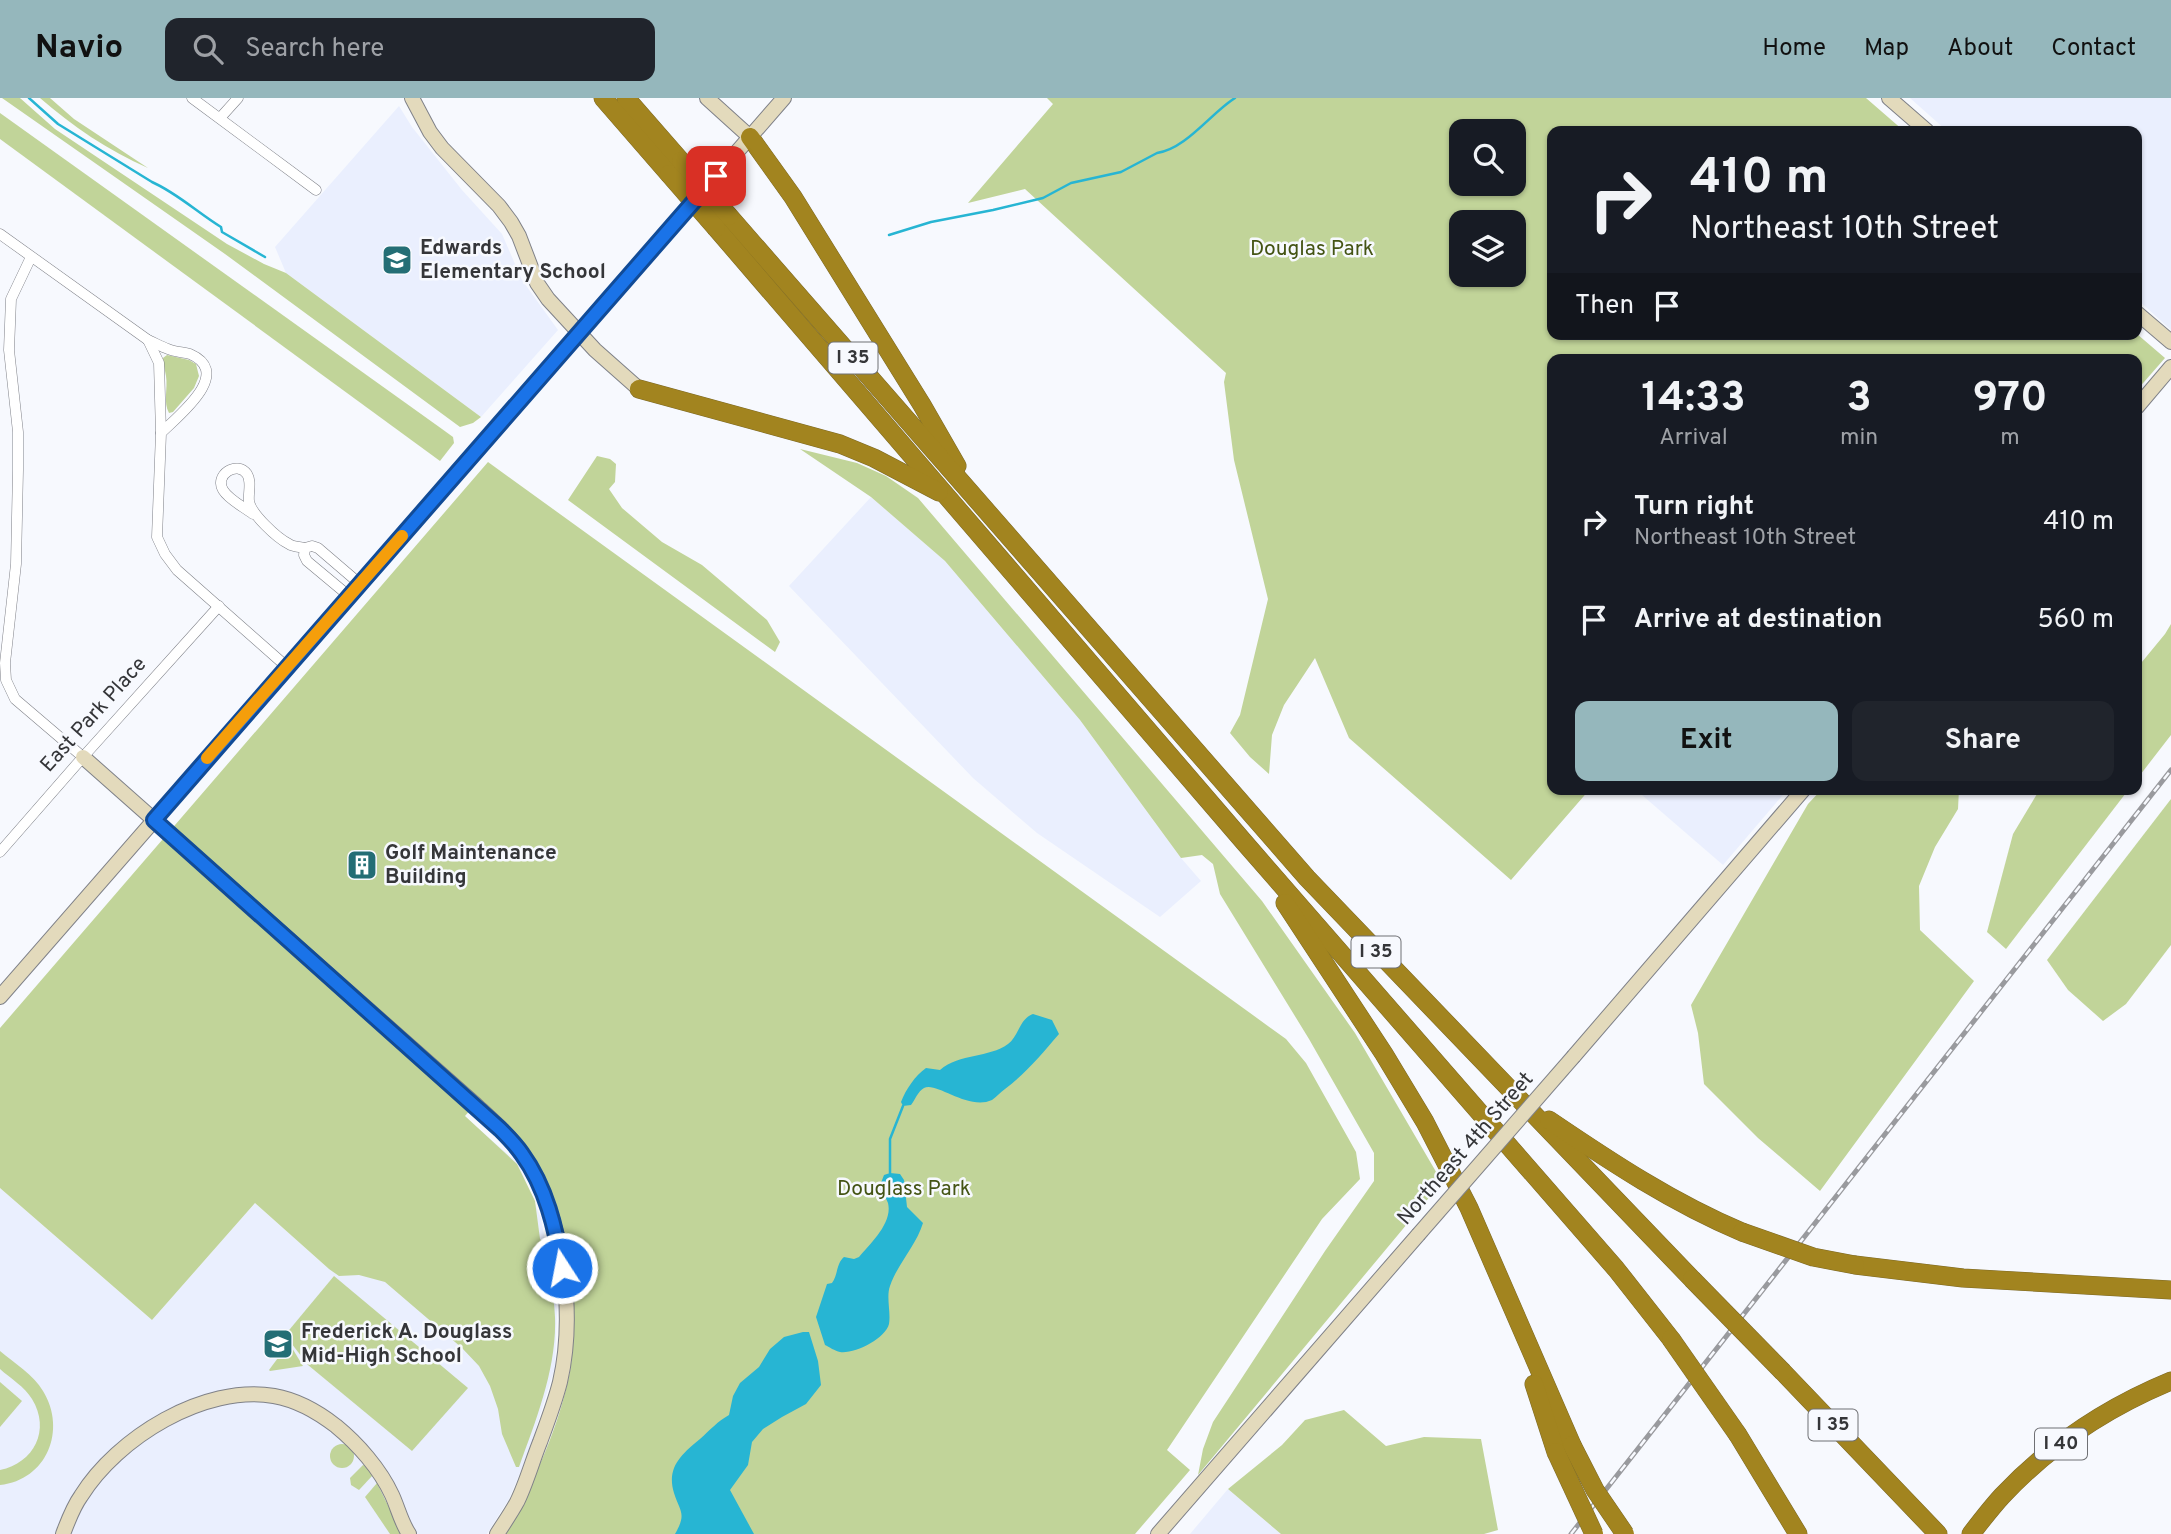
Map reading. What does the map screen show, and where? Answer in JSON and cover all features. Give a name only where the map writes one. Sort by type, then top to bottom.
[{"type":"highway","name":"I 35","points":[[603,98],[675,168],[977,501],[1307,878],[1938,1534]]},
{"type":"highway","name":"I 35","points":[[626,98],[675,168]]},
{"type":"highway","points":[[750,136],[793,197],[922,405],[977,501]]},
{"type":"highway","name":"I 35","points":[[723,222],[946,495],[1607,1259],[1671,1339],[1738,1435],[1798,1534]]},
{"type":"highway","points":[[639,389],[840,444],[874,458],[946,495]]},
{"type":"highway","points":[[1244,842],[1384,1054],[1425,1122],[1469,1208],[1505,1294],[1594,1534]]},
{"type":"highway","points":[[1516,1097],[1598,1154],[1666,1196],[1705,1217],[1775,1245],[1813,1256],[1905,1273],[2171,1290]]},
{"type":"highway","name":"I 40","points":[[1971,1534],[2002,1496],[2068,1437],[2111,1409],[2171,1381]]},
{"type":"highway","points":[[1564,1448],[1625,1534]]},
{"type":"street","points":[[192,98],[316,190]]},
{"type":"street","points":[[220,118],[237,98]]},
{"type":"street","points":[[412,98],[442,148],[511,222],[537,284],[548,299],[595,350],[639,389]]},
{"type":"street","points":[[707,98],[750,136]]},
{"type":"street","points":[[0,997],[784,98]]},
{"type":"street","points":[[1889,98],[1921,126]]},
{"type":"street","points":[[0,234],[148,340],[169,350],[189,354],[207,369],[208,379],[197,396],[161,433]]},
{"type":"street","points":[[31,257],[11,299],[9,350],[18,432],[18,470],[16,564],[5,663],[6,680],[15,699],[476,1105],[522,1154],[535,1175],[547,1202],[559,1247],[565,1290],[565,1346],[560,1382],[549,1419],[517,1501],[497,1534]]},
{"type":"street","points":[[2142,317],[2171,342]]},
{"type":"street","points":[[148,340],[159,363],[161,433],[157,537],[177,570],[287,667]]},
{"type":"street","points":[[2142,401],[2171,368]]},
{"type":"street","points":[[253,514],[249,505],[249,477],[237,468],[230,469],[221,482],[223,489],[289,545],[318,548],[360,584]]},
{"type":"street","points":[[305,548],[307,561],[349,596]]},
{"type":"street","name":"East Park Place","points":[[0,852],[219,606]]},
{"type":"street","name":"Northeast 4th Street","points":[[1158,1534],[1799,795]]},
{"type":"street","points":[[63,1534],[81,1496],[97,1474],[138,1435],[184,1410],[213,1401],[255,1395],[274,1396],[316,1411],[353,1441],[380,1474],[410,1534]]},
{"type":"shaded area","points":[[1910,98],[2171,98],[2171,330],[2142,304],[2142,126],[1941,126]]},
{"type":"shaded area","name":"Edwards Elementary School","points":[[399,106],[412,127],[462,190],[502,234],[522,280],[558,330],[481,417],[286,273],[275,247]]},
{"type":"shaded area","points":[[871,497],[945,561],[1080,720],[1181,858],[1201,881],[1160,917],[1037,833],[973,778],[789,586]]},
{"type":"shaded area","points":[[1642,795],[1783,795],[1723,865]]},
{"type":"shaded area","name":"Frederick A. Douglass Mid-High School","points":[[464,1116],[518,1163],[541,1218],[557,1310],[555,1367],[528,1454],[509,1499],[487,1534],[0,1534],[0,1188],[152,1320],[255,1203],[329,1269]]},
{"type":"shaded area","points":[[1228,1489],[1281,1534],[1190,1534]]},
{"type":"green space","points":[[2,98],[20,98],[55,129],[227,244],[286,273],[481,417],[460,427],[225,254]]},
{"type":"green space","points":[[40,98],[50,98],[74,119],[148,168],[91,137]]},
{"type":"green space","name":"Douglas Park","points":[[1047,98],[1866,98],[1898,126],[1547,126],[1547,340],[2142,338],[2165,358],[2142,384],[2142,354],[1547,354],[1547,795],[1585,795],[1511,880],[1349,738],[1315,658],[1284,705],[1272,735],[1269,774],[1230,733],[1240,715],[1268,599],[1234,460],[1224,382],[1226,373],[1025,189],[968,203],[1053,104]]},
{"type":"green space","points":[[0,113],[442,429],[453,437],[454,443],[440,461],[0,139]]},
{"type":"green space","points":[[167,355],[196,364],[199,376],[194,388],[173,412],[169,413],[163,358]]},
{"type":"green space","points":[[800,449],[857,463],[886,476],[918,498],[1262,901],[1355,1033],[1442,1182],[1198,1475],[1203,1449],[1213,1422],[1374,1181],[1374,1153],[1309,1039],[1220,894],[1213,864],[1202,855],[1181,858],[1080,720],[945,561],[871,497]]},
{"type":"green space","points":[[597,456],[610,459],[616,464],[615,482],[609,489],[622,508],[662,542],[702,565],[767,620],[780,642],[775,652],[568,500]]},
{"type":"green space","name":"Douglass Park","points":[[488,462],[1286,1039],[1306,1063],[1356,1152],[1360,1179],[1322,1219],[1167,1450],[1190,1470],[1135,1534],[505,1534],[535,1475],[559,1413],[570,1371],[573,1315],[566,1259],[542,1172],[522,1143],[479,1100],[465,1116],[517,1164],[535,1201],[540,1239],[551,1279],[555,1317],[553,1355],[538,1412],[519,1467],[516,1467],[502,1434],[498,1409],[490,1386],[479,1366],[462,1348],[385,1282],[359,1275],[339,1276],[329,1269],[255,1203],[152,1320],[0,1188],[0,1028]]},
{"type":"green space","points":[[2171,624],[2171,735],[2142,773],[2142,662]]},
{"type":"green space","points":[[1816,795],[1959,795],[1958,809],[1935,847],[1919,886],[1920,930],[1974,981],[1820,1191],[1758,1138],[1704,1084],[1698,1033],[1691,1005],[1808,804]]},
{"type":"green space","points":[[2036,795],[2124,795],[2006,949],[1987,932],[2013,834]]},
{"type":"green space","points":[[2171,799],[2171,945],[2126,1004],[2103,1021],[2068,990],[2047,960]]},
{"type":"green space","points":[[334,1276],[468,1388],[412,1451],[308,1365],[285,1335]]},
{"type":"green space","points":[[289,1343],[303,1366],[270,1371],[269,1370]]},
{"type":"green space","points":[[0,1351],[39,1385],[50,1406],[53,1421],[48,1451],[41,1463],[30,1474],[0,1485],[0,1470],[22,1460],[36,1444],[40,1422],[29,1395],[0,1369]]},
{"type":"green space","points":[[0,1382],[22,1401],[0,1427]]},
{"type":"green space","points":[[1344,1410],[1386,1446],[1424,1437],[1481,1439],[1498,1530],[1484,1534],[1281,1534],[1228,1489],[1282,1445],[1305,1420]]},
{"type":"green space","points":[[342,1444],[350,1448],[354,1456],[350,1464],[342,1468],[334,1464],[330,1456],[334,1448]]},
{"type":"green space","points":[[363,1465],[367,1466],[373,1475],[359,1490],[351,1485],[350,1478]]},
{"type":"green space","points":[[377,1483],[402,1534],[390,1534],[365,1497]]},
{"type":"water","points":[[1033,1014],[1052,1020],[1059,1034],[1027,1070],[992,1100],[973,1102],[929,1087],[920,1091],[911,1105],[903,1106],[901,1102],[908,1088],[926,1068],[940,1070],[956,1061],[992,1052],[1008,1044],[1028,1016]]},
{"type":"water","points":[[900,1174],[904,1180],[907,1207],[923,1223],[890,1286],[889,1324],[886,1330],[876,1340],[861,1348],[838,1351],[825,1345],[816,1317],[827,1284],[834,1280],[841,1260],[844,1257],[859,1257],[884,1225],[889,1211],[888,1203],[879,1188],[884,1175]]},
{"type":"water","points":[[809,1332],[818,1361],[821,1385],[806,1404],[763,1429],[752,1442],[748,1465],[730,1490],[754,1534],[675,1534],[682,1517],[672,1484],[677,1462],[687,1450],[729,1415],[733,1396],[740,1383],[759,1367],[770,1349],[784,1337]]},
{"type":"waterway","points":[[29,98],[58,124],[170,192],[221,227],[222,232],[265,257]]},
{"type":"waterway","points":[[889,235],[931,222],[1043,198],[1071,183],[1121,172],[1178,145],[1235,98]]},
{"type":"waterway","points":[[890,1173],[890,1139],[903,1106]]},
{"type":"railway","points":[[1571,1534],[2171,770]]},
{"type":"slow traffic","points":[[207,758],[402,536]]},
{"type":"place","name":"Edwards Elementary School","points":[[397,260]]},
{"type":"place","name":"Golf Maintenance Building","points":[[362,865]]},
{"type":"place","name":"Frederick A. Douglass Mid-High School","points":[[278,1344]]},
{"type":"route","points":[[562,1268],[547,1202],[535,1175],[522,1154],[500,1129],[154,820],[716,176]]}]
